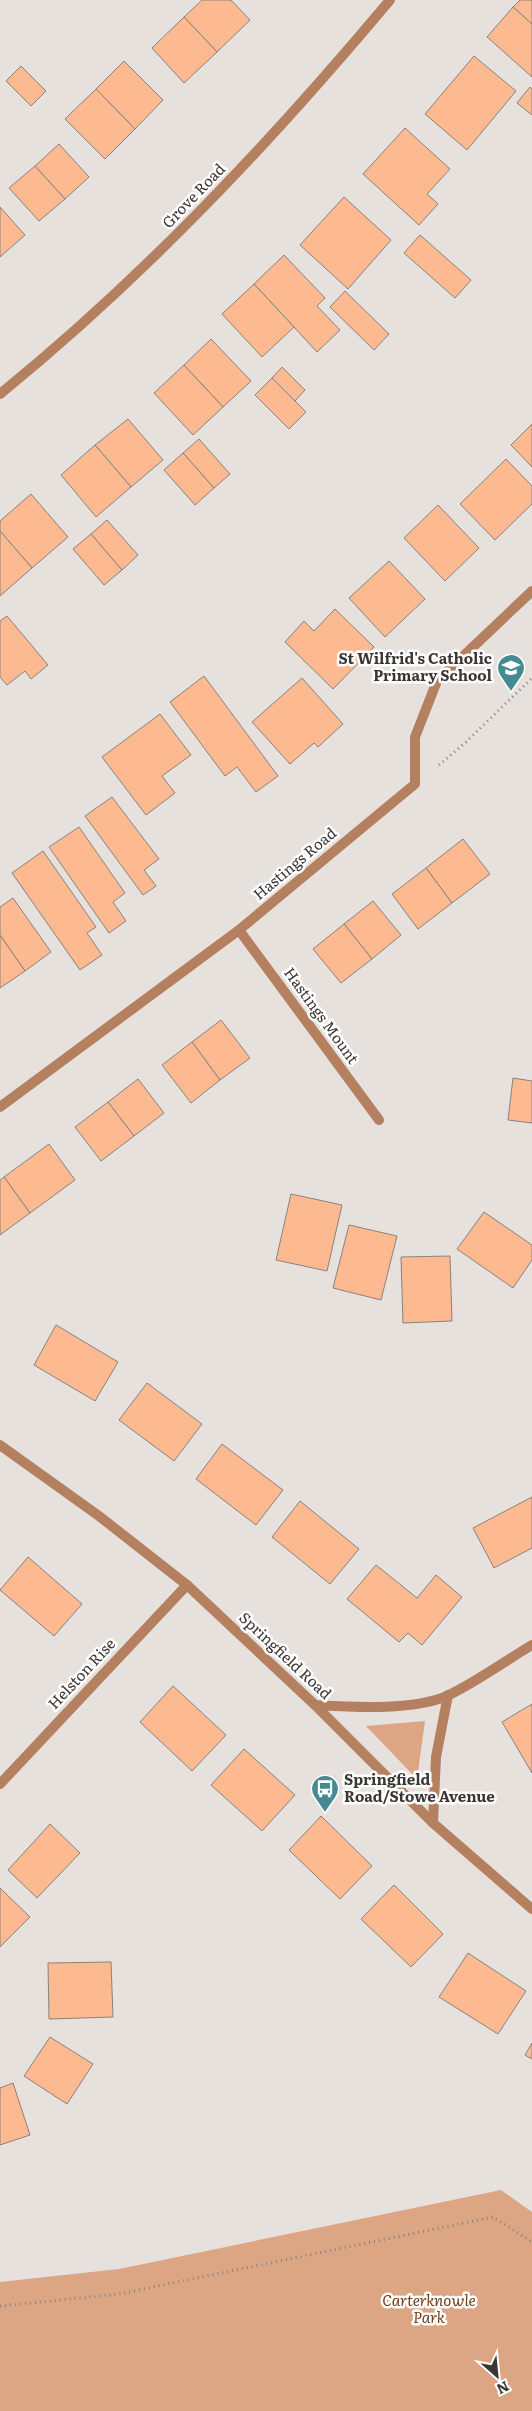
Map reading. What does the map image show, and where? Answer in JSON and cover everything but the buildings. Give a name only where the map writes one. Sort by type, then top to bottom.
[{"type":"street","name":"Grove Road","points":[[0,394],[148,264],[272,137],[390,0]]},
{"type":"street","points":[[415,784],[415,737],[437,680],[532,591]]},
{"type":"street","name":"Hastings Road","points":[[0,1107],[239,930],[415,784]]},
{"type":"street","name":"Hastings Mount","points":[[239,930],[379,1120]]},
{"type":"street","name":"Springfield Road","points":[[0,1445],[99,1516],[187,1585],[315,1705],[433,1823],[532,1909]]},
{"type":"street","name":"Helston Rise","points":[[0,1784],[187,1585]]},
{"type":"street","points":[[315,1705],[362,1707],[408,1704],[448,1695],[532,1645]]},
{"type":"street","points":[[433,1823],[436,1757],[448,1695]]},
{"type":"path","points":[[415,784],[466,742],[532,678]]},
{"type":"path","points":[[0,2306],[119,2294],[493,2217],[532,2242]]},
{"type":"green space","points":[[425,1721],[417,1779],[366,1726]]},
{"type":"green space","name":"Carterknowle Park","points":[[501,2190],[532,2212],[532,2411],[0,2411],[0,2282],[119,2269]]},
{"type":"place","name":"St Wilfrid's Catholic Primary School","points":[[511,692]]},
{"type":"place","name":"Springfield Road/Stowe Avenue","points":[[325,1813]]}]
